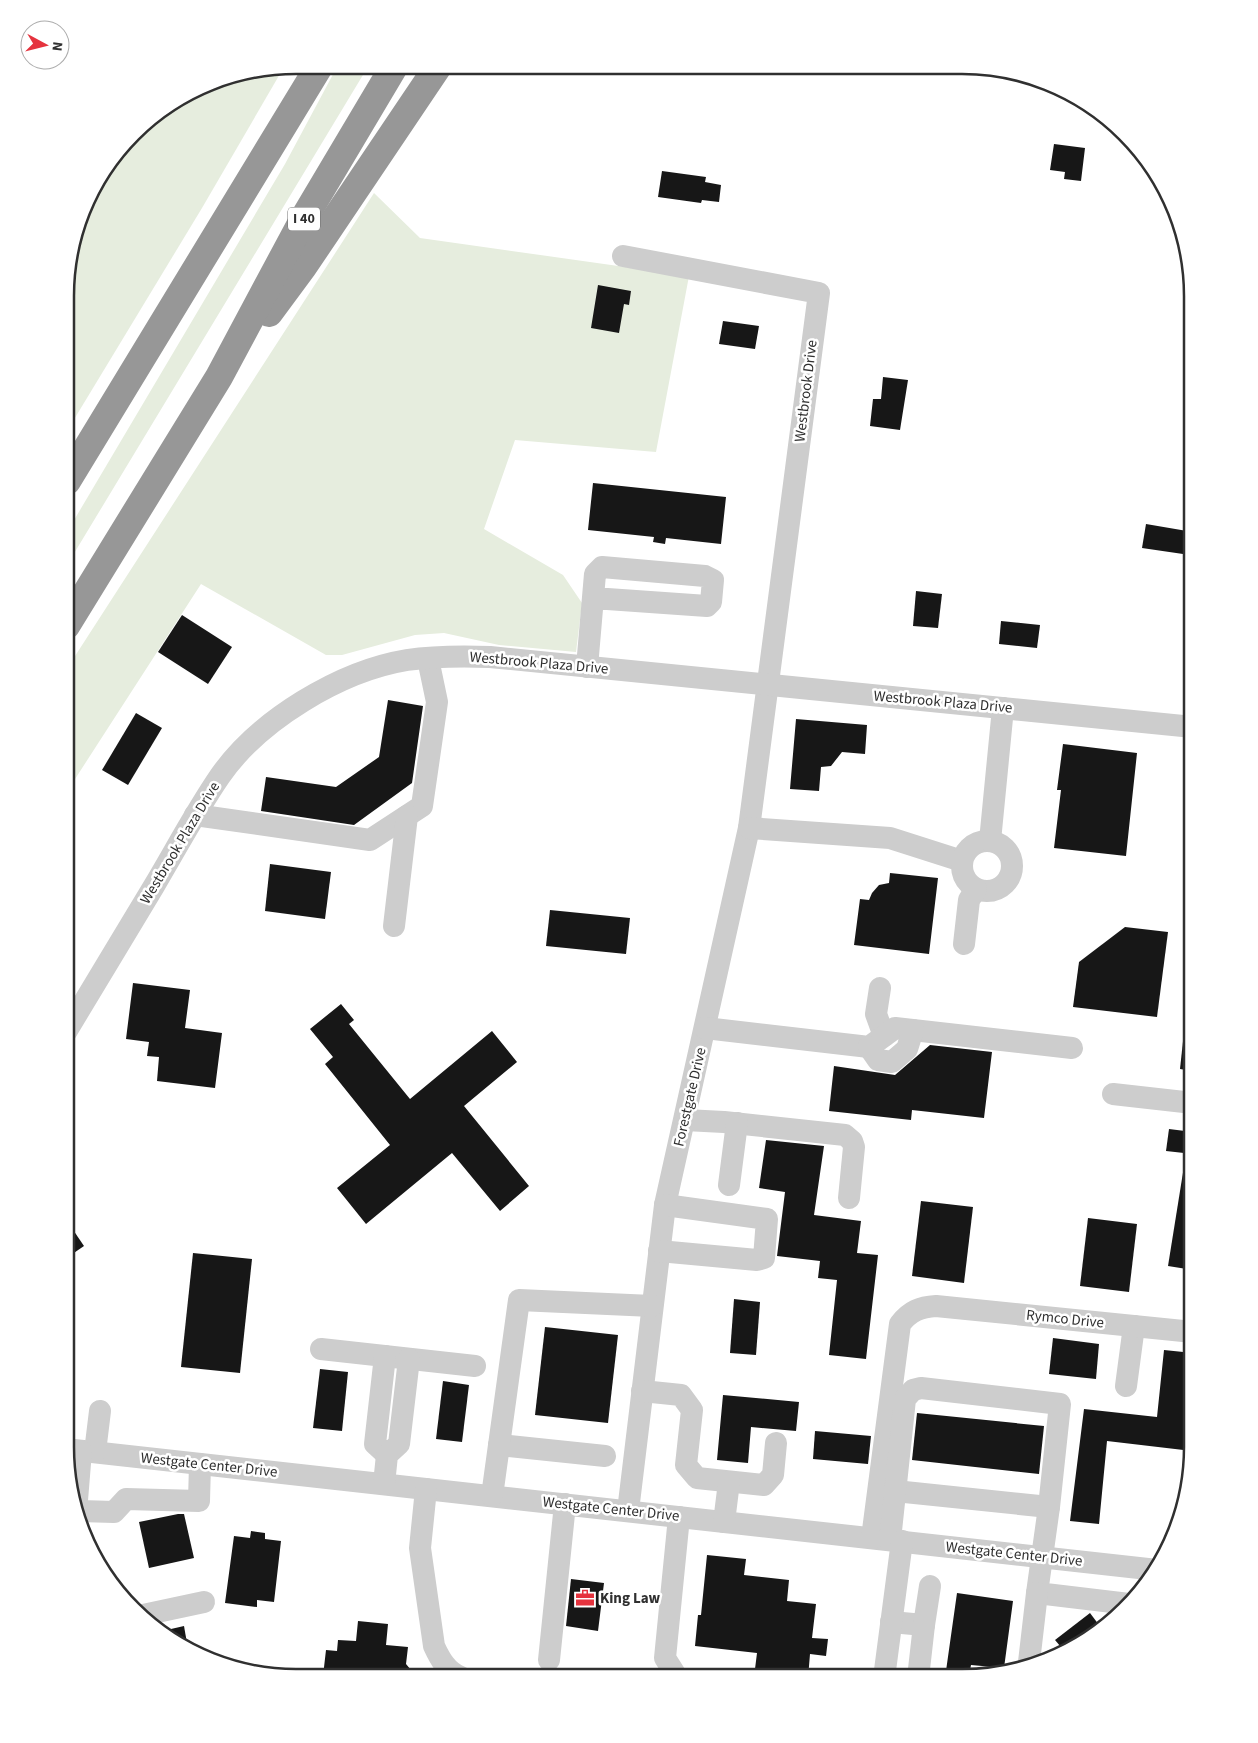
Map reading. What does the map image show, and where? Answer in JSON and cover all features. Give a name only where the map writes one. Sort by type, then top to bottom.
[{"type":"highway","points":[[250,177],[300,74]]},
{"type":"highway","points":[[74,469],[314,74]]},
{"type":"highway","name":"I 40","points":[[74,613],[219,377],[304,218],[391,74]]},
{"type":"highway","points":[[219,377],[303,267],[433,74]]},
{"type":"street","name":"Westbrook Drive","points":[[624,256],[819,293],[768,685]]},
{"type":"street","points":[[587,667],[595,574],[602,567],[705,576],[712,580],[712,602],[707,606],[593,598]]},
{"type":"street","name":"Westbrook Plaza Drive","points":[[74,1019],[195,815],[222,774],[254,739],[278,719],[314,695],[356,675],[406,660],[454,655],[490,657],[1184,726]]},
{"type":"street","points":[[195,815],[370,840],[422,806],[437,702],[428,659]]},
{"type":"street","name":"Forestgate Drive","points":[[628,1511],[665,1205],[749,828],[768,685]]},
{"type":"street","points":[[990,841],[1003,708]]},
{"type":"street","points":[[394,926],[407,816]]},
{"type":"street","points":[[749,828],[890,838],[962,861]]},
{"type":"street","points":[[990,841],[1005,848],[1012,863],[1012,871],[1009,879],[997,890],[989,892],[976,889],[967,882],[963,875],[962,861],[967,850],[973,844],[990,841]]},
{"type":"street","points":[[964,944],[969,900],[976,889]]},
{"type":"street","points":[[880,988],[876,1014],[878,1060],[892,1062],[907,1049],[913,1030],[1072,1048]]},
{"type":"street","points":[[705,1028],[877,1041]]},
{"type":"street","points":[[1113,1094],[1184,1102]]},
{"type":"street","points":[[685,1120],[737,1123],[845,1135],[852,1140],[854,1147],[849,1198]]},
{"type":"street","points":[[729,1185],[737,1123]]},
{"type":"street","points":[[659,1251],[757,1260],[764,1258],[767,1219],[665,1205]]},
{"type":"street","points":[[492,1496],[519,1300],[652,1306]]},
{"type":"street","name":"Rymco Drive","points":[[888,1540],[900,1324],[914,1310],[924,1306],[936,1306],[1184,1331]]},
{"type":"street","points":[[1126,1386],[1134,1326]]},
{"type":"street","points":[[321,1349],[475,1366]]},
{"type":"street","points":[[385,1356],[375,1444],[387,1455]]},
{"type":"street","points":[[384,1484],[387,1455],[399,1444],[410,1359]]},
{"type":"street","points":[[885,1669],[891,1622],[888,1540],[905,1398],[913,1390],[921,1388],[1060,1404],[1029,1659]]},
{"type":"street","points":[[642,1391],[681,1395],[692,1410],[686,1465],[697,1478],[764,1485],[773,1475],[776,1442]]},
{"type":"street","points":[[78,1488],[80,1451],[100,1411]]},
{"type":"street","points":[[499,1445],[605,1456]]},
{"type":"street","name":"Westgate Center Drive","points":[[80,1451],[1148,1569]]},
{"type":"street","points":[[83,1511],[114,1512],[126,1498],[199,1502],[200,1464]]},
{"type":"street","points":[[724,1522],[729,1482]]},
{"type":"street","points":[[426,1489],[420,1548],[434,1646],[440,1659],[448,1669]]},
{"type":"street","points":[[895,1491],[1049,1507]]},
{"type":"street","points":[[549,1660],[565,1504]]},
{"type":"street","points":[[672,1669],[665,1658],[679,1517]]},
{"type":"street","points":[[919,1669],[930,1586]]},
{"type":"street","points":[[1037,1593],[1120,1603]]},
{"type":"street","points":[[149,1614],[204,1602]]},
{"type":"street","points":[[891,1622],[924,1625]]},
{"type":"green space","points":[[280,74],[202,208],[74,419],[74,281],[78,253],[81,238],[91,211],[111,172],[129,149],[149,129],[172,111],[211,91],[238,81]]},
{"type":"green space","points":[[333,74],[364,74],[74,553],[74,520],[285,164]]},
{"type":"green space","points":[[374,193],[420,238],[689,276],[656,452],[515,440],[484,529],[563,575],[582,603],[576,652],[499,645],[444,633],[415,635],[342,655],[326,655],[201,584],[74,781],[74,658]]},
{"type":"building","points":[[1054,144],[1085,148],[1081,181],[1064,179],[1065,172],[1050,170]]},
{"type":"building","points":[[662,171],[706,177],[705,182],[721,185],[719,202],[702,200],[701,203],[658,197]]},
{"type":"building","points":[[598,285],[631,291],[629,305],[624,304],[619,333],[591,328]]},
{"type":"building","points":[[723,321],[759,326],[755,349],[719,344]]},
{"type":"building","points":[[883,377],[908,380],[900,430],[870,426],[873,399],[881,399]]},
{"type":"building","points":[[593,483],[726,497],[721,544],[666,538],[665,544],[653,542],[654,537],[588,530]]},
{"type":"building","points":[[1146,524],[1184,530],[1183,554],[1142,548]]},
{"type":"building","points":[[916,591],[942,594],[938,628],[913,626]]},
{"type":"building","points":[[182,615],[232,647],[208,684],[158,652]]},
{"type":"building","points":[[1001,621],[1040,625],[1037,648],[999,644]]},
{"type":"building","points":[[388,700],[423,706],[412,783],[354,825],[261,811],[266,777],[336,787],[379,757]]},
{"type":"building","points":[[136,713],[162,728],[128,785],[102,770]]},
{"type":"building","points":[[796,719],[867,725],[865,754],[842,752],[831,766],[821,767],[819,791],[790,789]]},
{"type":"building","points":[[1063,744],[1137,753],[1126,856],[1054,848],[1061,790],[1057,790]]},
{"type":"building","points":[[270,864],[331,872],[325,919],[265,911]]},
{"type":"building","points":[[890,873],[938,878],[929,954],[854,945],[860,899],[869,900],[879,885],[889,883]]},
{"type":"building","points":[[550,910],[630,918],[626,954],[546,946]]},
{"type":"building","points":[[1125,927],[1168,932],[1157,1017],[1073,1007],[1079,962]]},
{"type":"building","points":[[133,983],[190,990],[185,1028],[222,1033],[215,1088],[157,1081],[159,1057],[147,1056],[149,1042],[126,1039]]},
{"type":"building","points":[[341,1004],[354,1020],[349,1024],[410,1099],[492,1031],[517,1062],[464,1106],[529,1186],[500,1211],[452,1153],[366,1224],[337,1188],[390,1145],[325,1064],[333,1057],[310,1029]]},
{"type":"building","points":[[1184,1032],[1184,1070],[1180,1069]]},
{"type":"building","points":[[930,1045],[992,1052],[984,1118],[912,1110],[911,1120],[829,1111],[834,1066],[895,1075]]},
{"type":"building","points":[[1169,1129],[1184,1131],[1184,1153],[1166,1151]]},
{"type":"building","points":[[766,1140],[824,1146],[814,1215],[861,1221],[857,1253],[878,1255],[866,1359],[829,1355],[837,1280],[818,1278],[820,1261],[777,1256],[785,1192],[759,1188]]},
{"type":"building","points":[[1184,1166],[1184,1269],[1168,1266]]},
{"type":"building","points":[[921,1201],[973,1207],[964,1283],[912,1276]]},
{"type":"building","points":[[1088,1218],[1137,1224],[1129,1292],[1080,1286]]},
{"type":"building","points":[[74,1231],[84,1246],[74,1253]]},
{"type":"building","points":[[193,1253],[252,1259],[240,1373],[181,1367]]},
{"type":"building","points":[[734,1299],[760,1302],[756,1355],[730,1353]]},
{"type":"building","points":[[545,1327],[618,1335],[608,1423],[535,1415]]},
{"type":"building","points":[[1053,1338],[1099,1344],[1096,1379],[1049,1374]]},
{"type":"building","points":[[1164,1350],[1184,1352],[1184,1450],[1107,1441],[1099,1524],[1070,1521],[1084,1409],[1157,1417]]},
{"type":"building","points":[[320,1369],[348,1372],[342,1431],[313,1428]]},
{"type":"building","points":[[443,1381],[469,1385],[462,1442],[436,1439]]},
{"type":"building","points":[[723,1395],[799,1402],[796,1431],[751,1427],[748,1463],[717,1460]]},
{"type":"building","points":[[917,1413],[1044,1426],[1039,1474],[912,1460]]},
{"type":"building","points":[[815,1431],[871,1436],[868,1464],[813,1459]]},
{"type":"building","points":[[184,1514],[194,1558],[149,1568],[139,1522]]},
{"type":"building","points":[[251,1531],[265,1533],[265,1539],[281,1541],[274,1602],[257,1600],[257,1607],[225,1603],[234,1536],[250,1538]]},
{"type":"building","points":[[707,1555],[746,1559],[744,1575],[789,1580],[787,1601],[816,1604],[812,1638],[828,1639],[826,1656],[810,1654],[809,1669],[755,1669],[757,1653],[695,1646],[698,1615],[701,1615]]},
{"type":"building","points":[[571,1579],[604,1583],[598,1631],[566,1626]]},
{"type":"building","points":[[957,1593],[1013,1601],[1004,1665],[992,1667],[971,1665],[970,1669],[946,1669]]},
{"type":"building","points":[[1090,1613],[1097,1623],[1086,1632],[1060,1646],[1055,1640]]},
{"type":"building","points":[[358,1621],[388,1624],[386,1645],[408,1647],[406,1664],[410,1669],[324,1669],[326,1650],[337,1651],[338,1640],[356,1641]]},
{"type":"building","points":[[184,1626],[186,1640],[172,1632],[169,1629]]},
{"type":"place","name":"King Law","points":[[585,1598]]}]
